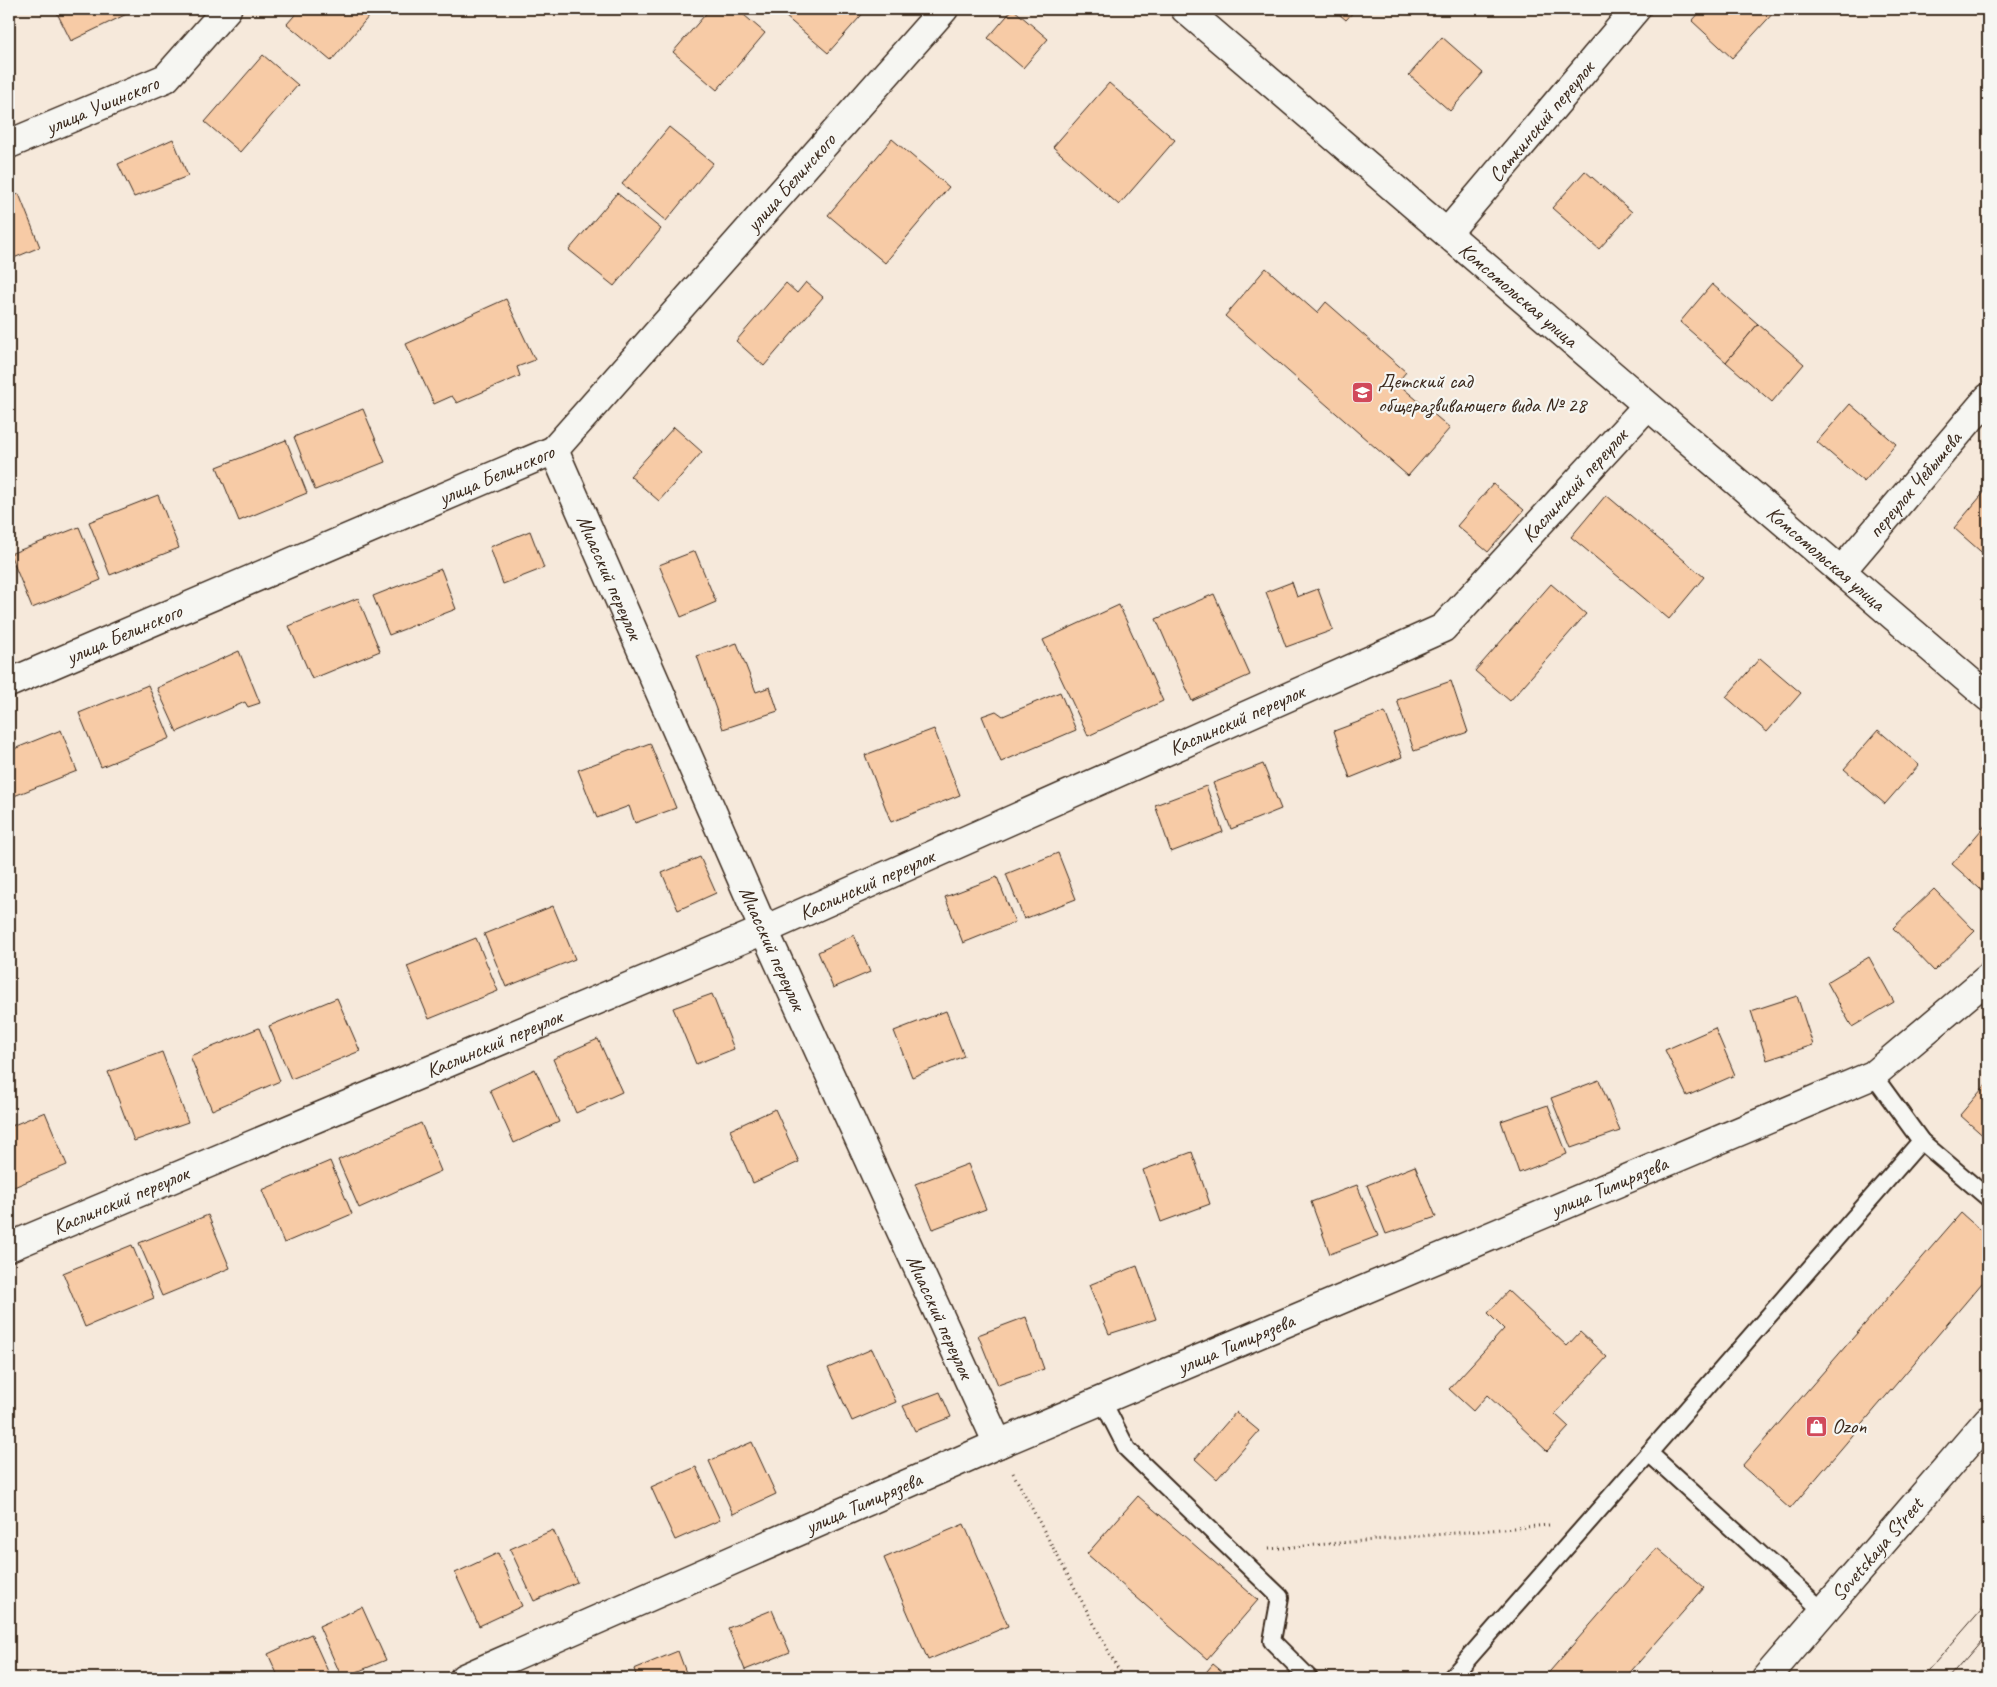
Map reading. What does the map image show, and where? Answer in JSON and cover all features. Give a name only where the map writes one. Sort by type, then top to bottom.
[{"type":"street","name":"улица Ушинского","points":[[9,144],[166,78],[227,9]]},
{"type":"street","name":"улица Белинского","points":[[9,683],[554,450],[944,9]]},
{"type":"street","name":"Комсомольская улица","points":[[1185,9],[1988,697]]},
{"type":"street","name":"Саткинский переулок","points":[[1446,233],[1636,9]]},
{"type":"street","name":"переулок Чебышева","points":[[1842,570],[1988,398]]},
{"type":"street","name":"Каслинский переулок","points":[[9,1247],[764,930],[1443,628],[1647,406]]},
{"type":"street","name":"Миасский переулок","points":[[554,450],[764,930],[998,1444]]},
{"type":"street","name":"улица Тимирязева","points":[[464,1678],[998,1444],[1873,1075],[1988,978]]},
{"type":"street","name":"Sovetskaya Street","points":[[1766,1678],[1988,1420]]},
{"type":"lane","points":[[1873,1075],[1921,1142],[1988,1198]]},
{"type":"lane","points":[[1451,1678],[1921,1142]]},
{"type":"lane","points":[[1102,1400],[1127,1449],[1280,1597],[1272,1641],[1309,1678]]},
{"type":"lane","points":[[1649,1453],[1823,1611]]},
{"type":"path","points":[[998,1444],[1123,1678]]},
{"type":"path","points":[[1233,1552],[1588,1522]]},
{"type":"building","points":[[55,9],[137,9],[71,41]]},
{"type":"building","points":[[300,9],[375,9],[331,61],[287,24]]},
{"type":"building","points":[[710,9],[737,9],[765,33],[717,90],[673,52]]},
{"type":"building","points":[[779,9],[867,9],[828,53]]},
{"type":"building","points":[[1013,9],[1048,39],[1023,68],[988,38]]},
{"type":"building","points":[[1333,9],[1356,9],[1346,20]]},
{"type":"building","points":[[1703,9],[1776,10],[1732,58],[1692,21]]},
{"type":"building","points":[[1442,37],[1483,73],[1450,111],[1409,75]]},
{"type":"building","points":[[263,55],[298,85],[240,152],[205,122]]},
{"type":"building","points":[[1109,83],[1175,140],[1119,205],[1053,147]]},
{"type":"building","points":[[669,127],[713,163],[666,221],[622,184]]},
{"type":"building","points":[[173,139],[188,176],[134,197],[118,164]]},
{"type":"building","points":[[892,139],[949,187],[885,263],[828,215]]},
{"type":"building","points":[[1585,171],[1632,212],[1599,249],[1552,208]]},
{"type":"building","points":[[617,193],[661,229],[614,286],[569,250]]},
{"type":"building","points":[[19,194],[40,247],[9,260],[9,198]]},
{"type":"building","points":[[1266,268],[1317,313],[1326,302],[1406,372],[1397,383],[1450,428],[1408,476],[1225,316]]},
{"type":"building","points":[[806,282],[823,297],[764,366],[736,341],[786,283],[797,293]]},
{"type":"building","points":[[1712,284],[1758,324],[1726,362],[1680,322]]},
{"type":"building","points":[[506,299],[535,360],[517,367],[520,376],[457,403],[452,396],[434,404],[406,344]]},
{"type":"building","points":[[1758,324],[1804,364],[1772,402],[1726,362]]},
{"type":"building","points":[[1850,404],[1896,444],[1864,482],[1817,442]]},
{"type":"building","points":[[363,409],[385,462],[315,490],[294,437]]},
{"type":"building","points":[[674,427],[702,452],[659,501],[630,476]]},
{"type":"building","points":[[286,440],[307,493],[239,521],[217,467]]},
{"type":"building","points":[[1493,484],[1524,510],[1488,552],[1457,526]]},
{"type":"building","points":[[1986,490],[1988,492],[1988,558],[1954,528]]},
{"type":"building","points":[[158,495],[179,548],[110,575],[89,522]]},
{"type":"building","points":[[1606,495],[1704,577],[1669,619],[1571,537]]},
{"type":"building","points":[[79,527],[101,580],[32,608],[10,554]]},
{"type":"building","points":[[530,531],[544,568],[503,584],[490,547]]},
{"type":"building","points":[[695,551],[716,602],[681,617],[659,565]]},
{"type":"building","points":[[441,569],[456,609],[389,635],[373,596]]},
{"type":"building","points":[[1292,582],[1297,597],[1318,589],[1333,630],[1286,647],[1266,592]]},
{"type":"building","points":[[1551,584],[1586,614],[1510,701],[1475,671]]},
{"type":"building","points":[[1214,594],[1250,675],[1192,701],[1156,619]]},
{"type":"building","points":[[358,598],[380,651],[312,679],[289,626]]},
{"type":"building","points":[[1119,605],[1163,701],[1088,736],[1043,640]]},
{"type":"building","points":[[737,643],[756,692],[770,687],[778,711],[723,729],[697,656]]},
{"type":"building","points":[[239,651],[260,703],[248,707],[245,702],[177,732],[157,688]]},
{"type":"building","points":[[1760,658],[1801,693],[1767,732],[1726,697]]},
{"type":"building","points":[[1451,681],[1468,732],[1414,751],[1397,700]]},
{"type":"building","points":[[148,685],[170,738],[101,767],[79,713]]},
{"type":"building","points":[[1060,692],[1076,730],[1001,762],[982,716],[996,711],[1003,716]]},
{"type":"building","points":[[1385,712],[1402,757],[1350,778],[1334,731]]},
{"type":"building","points":[[934,729],[960,795],[891,822],[865,755]]},
{"type":"building","points":[[61,730],[77,771],[9,798],[9,751]]},
{"type":"building","points":[[1878,730],[1919,765],[1885,804],[1844,769]]},
{"type":"building","points":[[650,743],[676,808],[635,823],[629,806],[597,818],[578,770]]},
{"type":"building","points":[[1263,764],[1281,809],[1231,829],[1213,783]]},
{"type":"building","points":[[1206,786],[1223,832],[1171,852],[1155,805]]},
{"type":"building","points":[[1988,822],[1988,896],[1952,864]]},
{"type":"building","points":[[1058,853],[1076,899],[1024,919],[1006,874]]},
{"type":"building","points":[[700,857],[716,893],[678,910],[662,873]]},
{"type":"building","points":[[997,877],[1015,922],[963,943],[945,897]]},
{"type":"building","points":[[1934,889],[1975,931],[1934,971],[1893,928]]},
{"type":"building","points":[[553,906],[575,959],[506,987],[484,934]]},
{"type":"building","points":[[854,935],[870,972],[833,988],[818,952]]},
{"type":"building","points":[[476,938],[498,991],[429,1019],[407,966]]},
{"type":"building","points":[[1869,957],[1894,1002],[1852,1027],[1827,982]]},
{"type":"building","points":[[712,994],[734,1049],[696,1064],[673,1008]]},
{"type":"building","points":[[1797,996],[1813,1045],[1767,1060],[1751,1011]]},
{"type":"building","points":[[337,998],[360,1051],[291,1079],[269,1026]]},
{"type":"building","points":[[946,1011],[964,1056],[912,1077],[894,1031]]},
{"type":"building","points":[[259,1028],[280,1081],[212,1110],[190,1056]]},
{"type":"building","points":[[1715,1028],[1735,1075],[1687,1096],[1665,1050]]},
{"type":"building","points":[[598,1039],[622,1092],[576,1113],[553,1059]]},
{"type":"building","points":[[162,1052],[188,1122],[134,1141],[108,1072]]},
{"type":"building","points":[[535,1069],[559,1122],[514,1143],[490,1090]]},
{"type":"building","points":[[1599,1080],[1620,1131],[1571,1148],[1551,1098]]},
{"type":"building","points":[[1988,1082],[1988,1140],[1960,1115]]},
{"type":"building","points":[[1548,1105],[1567,1154],[1519,1173],[1501,1121]]},
{"type":"building","points":[[775,1109],[799,1162],[753,1183],[730,1130]]},
{"type":"building","points":[[45,1112],[67,1165],[9,1189],[9,1127]]},
{"type":"building","points":[[421,1123],[441,1171],[359,1208],[338,1160]]},
{"type":"building","points":[[1192,1152],[1210,1204],[1161,1222],[1143,1170]]},
{"type":"building","points":[[330,1161],[352,1214],[284,1243],[262,1190]]},
{"type":"building","points":[[968,1164],[986,1209],[933,1229],[915,1184]]},
{"type":"building","points":[[1415,1166],[1436,1217],[1386,1234],[1367,1185]]},
{"type":"building","points":[[1357,1185],[1378,1236],[1330,1254],[1311,1202]]},
{"type":"building","points":[[1961,1213],[1988,1237],[1988,1276],[1790,1509],[1742,1466]]},
{"type":"building","points":[[208,1215],[230,1268],[162,1296],[139,1243]]},
{"type":"building","points":[[132,1245],[154,1298],[85,1327],[63,1273]]},
{"type":"building","points":[[1137,1266],[1156,1319],[1109,1334],[1089,1285]]},
{"type":"building","points":[[1508,1291],[1567,1346],[1580,1332],[1607,1357],[1555,1414],[1569,1427],[1547,1451],[1487,1395],[1473,1411],[1449,1389],[1504,1329],[1488,1313]]},
{"type":"building","points":[[1026,1317],[1044,1369],[998,1385],[978,1335]]},
{"type":"building","points":[[872,1349],[896,1402],[852,1421],[828,1368]]},
{"type":"building","points":[[940,1392],[951,1417],[915,1431],[903,1406]]},
{"type":"building","points":[[1236,1412],[1259,1431],[1217,1479],[1195,1459]]},
{"type":"building","points":[[752,1442],[776,1494],[733,1514],[709,1461]]},
{"type":"building","points":[[696,1467],[720,1520],[675,1540],[651,1487]]},
{"type":"building","points":[[1138,1496],[1258,1600],[1207,1659],[1087,1554]]},
{"type":"building","points":[[964,1524],[1008,1626],[928,1660],[884,1558]]},
{"type":"building","points":[[553,1530],[577,1582],[534,1601],[510,1549]]},
{"type":"building","points":[[1657,1548],[1704,1588],[1625,1678],[1544,1678]]},
{"type":"building","points":[[498,1553],[522,1606],[479,1626],[455,1573]]},
{"type":"building","points":[[362,1607],[386,1660],[342,1678],[319,1626]]},
{"type":"building","points":[[772,1610],[790,1652],[745,1670],[728,1628]]},
{"type":"building","points":[[311,1634],[331,1678],[279,1678],[268,1654]]},
{"type":"building","points":[[678,1651],[688,1678],[637,1678],[634,1669]]},
{"type":"building","points":[[1213,1664],[1230,1678],[1201,1678]]},
{"type":"tram line","points":[[1922,1678],[1988,1602]]},
{"type":"tram line","points":[[1949,1678],[1988,1633]]},
{"type":"place","name":"Детский сад общеразвивающего вида № 28","points":[[1362,393]]},
{"type":"place","name":"Ozon","points":[[1816,1426]]}]
